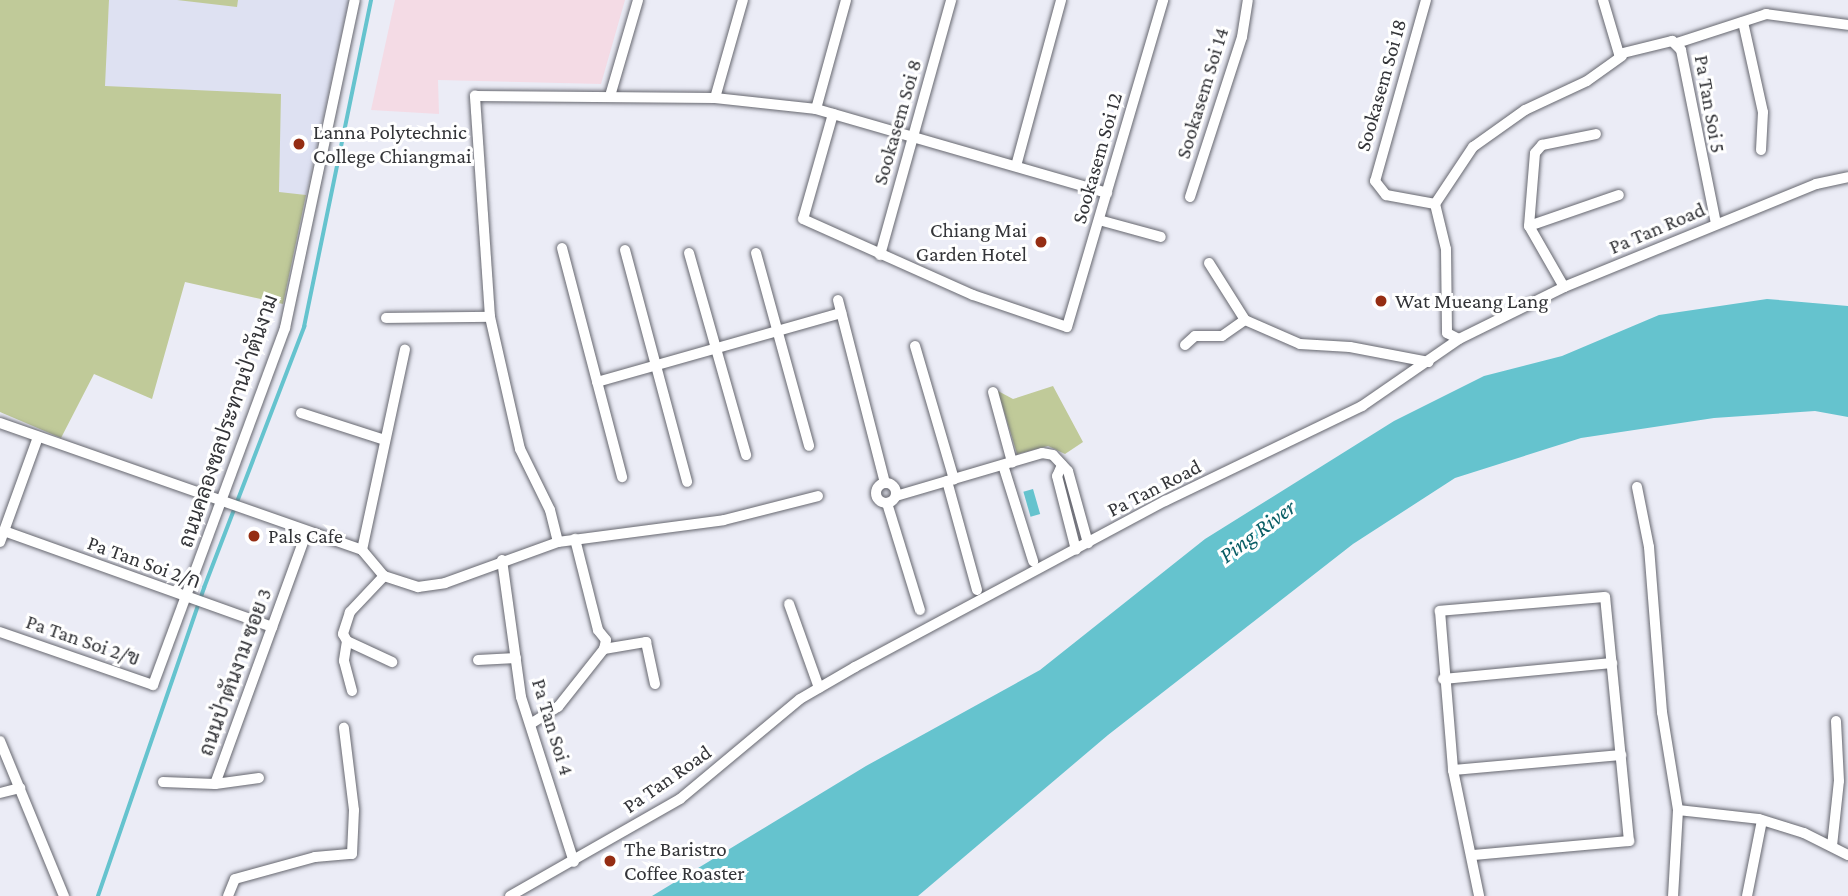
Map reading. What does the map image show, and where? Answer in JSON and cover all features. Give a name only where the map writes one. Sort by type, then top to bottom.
[{"type":"street","name":"ถนนคลองชลประทานป่าตันงาม","points":[[153,685],[223,503],[285,328],[355,0]]},
{"type":"street","points":[[610,96],[638,0]]},
{"type":"street","points":[[715,98],[743,0]]},
{"type":"street","points":[[816,110],[846,0]]},
{"type":"street","name":"Sookasem Soi 8","points":[[880,254],[951,0]]},
{"type":"street","points":[[1016,166],[1061,0]]},
{"type":"street","name":"Sookasem Soi 12","points":[[880,254],[973,295],[1068,327],[1163,0]]},
{"type":"street","name":"Sookasem Soi 14","points":[[1190,197],[1242,37],[1248,0]]},
{"type":"street","name":"Sookasem Soi 18","points":[[1426,0],[1374,181],[1386,195],[1435,204]]},
{"type":"street","points":[[1459,339],[1447,333],[1446,249],[1435,204],[1473,147],[1525,110],[1587,81],[1624,55],[1613,48],[1603,0]]},
{"type":"street","points":[[1677,43],[1766,14],[1848,25]]},
{"type":"street","points":[[1742,22],[1763,112],[1761,150]]},
{"type":"street","name":"Pa Tan Soi 5","points":[[1624,55],[1677,43],[1692,91],[1698,146],[1716,224]]},
{"type":"street","points":[[558,542],[550,509],[520,449],[490,317],[475,96],[715,98],[816,110],[1107,193]]},
{"type":"street","points":[[833,114],[803,219],[880,254]]},
{"type":"street","points":[[1564,287],[1529,226],[1535,153],[1542,145],[1596,134]]},
{"type":"street","name":"Pa Tan Road","points":[[510,896],[574,862],[680,799],[819,688],[1088,543],[1362,406],[1459,339],[1564,287],[1815,184],[1848,177]]},
{"type":"street","points":[[1529,226],[1619,195]]},
{"type":"street","points":[[1099,220],[1161,237]]},
{"type":"street","points":[[562,248],[622,477]]},
{"type":"street","points":[[625,250],[687,482]]},
{"type":"street","points":[[689,253],[746,455]]},
{"type":"street","points":[[755,253],[809,446]]},
{"type":"street","points":[[1209,263],[1245,320],[1300,344],[1350,346],[1429,362]]},
{"type":"street","points":[[838,300],[885,484],[877,496],[891,499],[1042,453],[1068,471],[1088,543]]},
{"type":"street","points":[[597,382],[841,313]]},
{"type":"street","points":[[386,318],[490,317]]},
{"type":"street","points":[[1185,345],[1195,336],[1222,336],[1245,320]]},
{"type":"street","points":[[915,346],[977,590]]},
{"type":"street","points":[[362,550],[404,350]]},
{"type":"street","points":[[993,392],[1033,561]]},
{"type":"street","points":[[301,413],[385,439]]},
{"type":"street","points":[[0,423],[362,550],[384,576],[418,587],[445,583],[502,560],[558,542],[724,520],[818,496]]},
{"type":"street","points":[[2,536],[38,437]]},
{"type":"street","points":[[1062,465],[1057,475],[1076,550]]},
{"type":"street","points":[[885,484],[895,488],[891,499],[920,610]]},
{"type":"street","points":[[1637,487],[1651,572],[1662,712],[1678,810],[1673,896]]},
{"type":"street","name":"ถนนป่าตันงาม ซอย 3","points":[[258,778],[215,784],[307,531]]},
{"type":"street","name":"Pa Tan Soi 2/ก","points":[[2,536],[272,627]]},
{"type":"street","points":[[532,723],[558,707],[604,649],[606,640],[598,630],[576,539]]},
{"type":"street","name":"Pa Tan Soi 4","points":[[502,560],[522,697],[574,862]]},
{"type":"street","points":[[352,691],[344,662],[347,640],[344,623],[384,576]]},
{"type":"street","points":[[1473,855],[1629,841],[1605,597],[1440,611],[1443,679],[1453,770],[1473,855],[1479,896]]},
{"type":"street","points":[[789,604],[819,688]]},
{"type":"street","name":"Pa Tan Soi 2/ข","points":[[0,632],[153,685]]},
{"type":"street","points":[[347,640],[392,662]]},
{"type":"street","points":[[604,649],[646,642],[655,684]]},
{"type":"street","points":[[478,660],[516,658]]},
{"type":"street","points":[[1443,679],[1612,663]]},
{"type":"street","points":[[1832,846],[1839,781],[1836,721]]},
{"type":"street","points":[[228,896],[231,883],[246,876],[315,858],[352,854],[354,810],[344,728]]},
{"type":"street","points":[[0,741],[64,896]]},
{"type":"street","points":[[1453,770],[1620,755]]},
{"type":"street","points":[[163,782],[215,784]]},
{"type":"street","points":[[0,793],[20,788]]},
{"type":"street","points":[[1678,810],[1762,820],[1832,846],[1848,855]]},
{"type":"street","points":[[1747,896],[1762,820]]},
{"type":"shaded area","name":"Lanna Polytechnic College Chiangmai","points":[[109,0],[349,0],[306,195],[279,193],[104,86]]},
{"type":"shaded area","points":[[395,0],[625,0],[601,84],[438,80],[439,114],[371,110]]},
{"type":"green space","points":[[0,0],[109,0],[105,86],[281,94],[279,192],[306,195],[283,304],[185,282],[152,399],[94,374],[61,438],[0,412]]},
{"type":"green space","points":[[177,0],[238,0],[237,7]]},
{"type":"green space","points":[[1053,386],[1083,442],[1065,454],[1048,446],[1017,454],[998,391],[1013,399]]},
{"type":"water","name":"Ping River","points":[[1767,299],[1848,306],[1848,417],[1815,411],[1714,418],[1581,438],[1455,478],[1353,544],[1108,735],[918,896],[652,896],[866,766],[1040,670],[1205,539],[1394,421],[1484,376],[1562,356],[1659,315]]},
{"type":"water","points":[[1033,489],[1040,514],[1031,517],[1023,492]]},
{"type":"waterway","points":[[98,896],[204,588],[304,327],[371,0]]},
{"type":"place","name":"Lanna Polytechnic College Chiangmai","points":[[299,144]]},
{"type":"place","name":"Chiang Mai Garden Hotel","points":[[1041,242]]},
{"type":"place","name":"Wat Mueang Lang","points":[[1381,301]]},
{"type":"place","name":"Pals Cafe","points":[[254,536]]},
{"type":"place","name":"The Baristro Coffee Roaster","points":[[610,861]]}]
